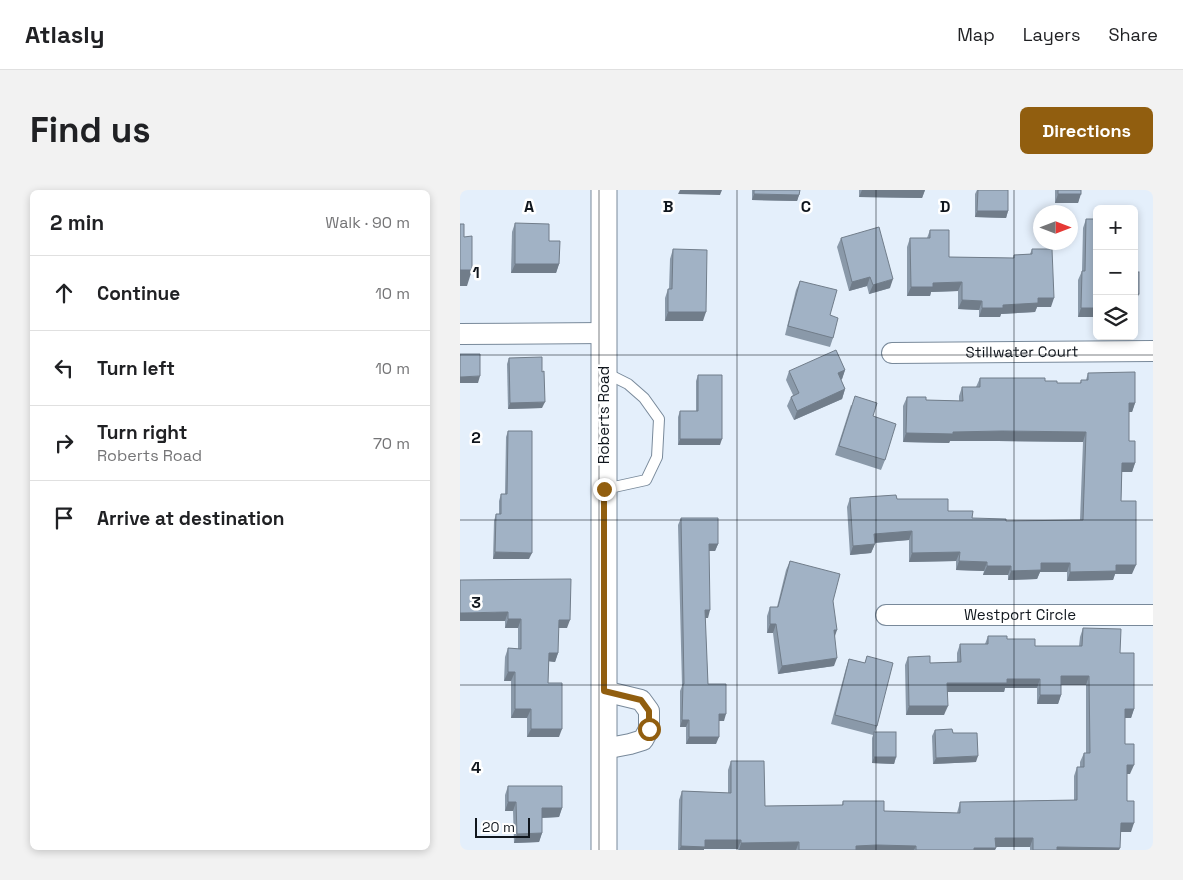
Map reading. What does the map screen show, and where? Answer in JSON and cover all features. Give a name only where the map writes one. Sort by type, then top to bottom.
[{"type":"street","name":"Roberts Road","points":[[604,190],[604,850]]},
{"type":"street","points":[[460,334],[604,333]]},
{"type":"street","name":"Stillwater Court","points":[[892,353],[1153,351]]},
{"type":"street","name":"Westport Circle","points":[[886,615],[1153,615]]},
{"type":"street","points":[[604,691],[641,700],[649,711],[649,729],[643,740],[604,749]]},
{"type":"lane","points":[[604,372],[628,384],[644,398],[659,419],[659,442],[657,457],[646,480],[604,489]]},
{"type":"building","points":[[754,190],[800,190],[799,195],[754,194]]},
{"type":"building","points":[[978,190],[1008,190],[1008,211],[977,211]]},
{"type":"building","points":[[1058,190],[1081,190],[1081,194],[1058,194]]},
{"type":"building","points":[[1086,219],[1093,219],[1093,308],[1081,308],[1082,271],[1085,271]]},
{"type":"building","points":[[515,223],[549,224],[549,241],[560,241],[559,264],[515,264]]},
{"type":"building","points":[[460,224],[464,224],[464,237],[472,236],[472,270],[460,270]]},
{"type":"building","points":[[879,227],[893,279],[873,285],[870,277],[852,282],[841,238]]},
{"type":"building","points":[[930,230],[949,230],[949,257],[1014,258],[1014,255],[1032,254],[1032,249],[1052,250],[1054,298],[1038,298],[1038,303],[1003,305],[1003,308],[982,308],[982,301],[962,300],[962,282],[933,283],[933,287],[911,287],[910,238],[930,238]]},
{"type":"building","points":[[673,249],[707,250],[706,312],[668,312],[668,289],[672,289]]},
{"type":"building","points":[[1138,272],[1139,272],[1138,294]]},
{"type":"building","points":[[800,281],[837,290],[830,315],[838,318],[833,338],[788,326]]},
{"type":"building","points":[[836,350],[845,370],[838,373],[845,389],[797,411],[791,397],[799,393],[789,371]]},
{"type":"building","points":[[460,354],[480,354],[480,376],[460,377]]},
{"type":"building","points":[[542,357],[545,402],[510,403],[509,358]]},
{"type":"building","points":[[1135,372],[1135,403],[1129,403],[1129,441],[1135,441],[1135,463],[1122,463],[1121,501],[1136,501],[1136,565],[1116,565],[1116,571],[1070,572],[1070,563],[1041,563],[1041,570],[1011,571],[1011,566],[987,566],[987,562],[959,561],[960,552],[912,553],[912,531],[874,534],[875,544],[853,546],[850,498],[896,495],[897,499],[948,499],[948,511],[973,511],[972,518],[1006,519],[1006,521],[1083,520],[1086,432],[906,433],[907,397],[926,397],[926,400],[963,401],[962,387],[980,387],[980,378],[1045,378],[1045,381],[1057,381],[1057,383],[1081,383],[1081,380],[1088,380],[1088,373]]},
{"type":"building","points":[[698,375],[722,375],[722,439],[680,439],[680,411],[698,411]]},
{"type":"building","points":[[855,396],[877,403],[873,416],[896,424],[885,460],[839,446]]},
{"type":"building","points":[[508,431],[532,431],[532,553],[495,552],[496,514],[501,514],[501,494],[507,494]]},
{"type":"building","points":[[681,518],[718,518],[718,544],[709,544],[710,610],[705,610],[708,684],[726,684],[726,714],[719,714],[719,737],[689,737],[689,720],[682,720],[684,684]]},
{"type":"building","points":[[790,561],[840,574],[833,601],[837,630],[834,630],[837,658],[782,666],[776,624],[770,624],[770,607],[778,607]]},
{"type":"building","points":[[571,579],[570,620],[559,620],[558,653],[549,653],[548,683],[562,683],[562,729],[531,729],[531,709],[515,709],[515,672],[508,672],[508,648],[521,649],[521,619],[508,619],[508,612],[460,613],[460,580]]},
{"type":"building","points":[[1083,628],[1121,629],[1120,653],[1134,653],[1134,709],[1125,709],[1125,744],[1134,744],[1134,765],[1127,765],[1127,801],[1134,801],[1134,823],[1121,823],[1120,848],[1057,847],[1057,850],[1033,850],[1033,838],[995,838],[996,848],[974,848],[974,850],[916,850],[916,846],[877,845],[856,846],[856,850],[799,850],[799,842],[741,843],[741,840],[705,840],[705,847],[681,846],[682,791],[731,793],[731,761],[764,761],[765,806],[843,805],[843,801],[884,801],[884,811],[960,813],[960,802],[1077,800],[1077,767],[1084,767],[1084,753],[1090,753],[1089,676],[1061,676],[1061,695],[1040,695],[1040,679],[1007,679],[1007,683],[947,683],[948,706],[909,706],[908,657],[930,656],[930,663],[961,662],[960,644],[988,644],[988,636],[1007,636],[1007,639],[1035,639],[1035,646],[1082,646]]},
{"type":"building","points":[[867,656],[893,663],[877,726],[835,715],[849,659],[865,663]]},
{"type":"building","points":[[952,729],[953,733],[977,733],[978,756],[936,758],[935,730]]},
{"type":"building","points":[[874,732],[896,732],[896,757],[874,757]]},
{"type":"building","points":[[508,786],[562,786],[562,808],[542,808],[542,833],[517,834],[516,802],[508,802]]},
{"type":"route","points":[[604,489],[604,691],[641,700],[649,711],[649,729]]}]
